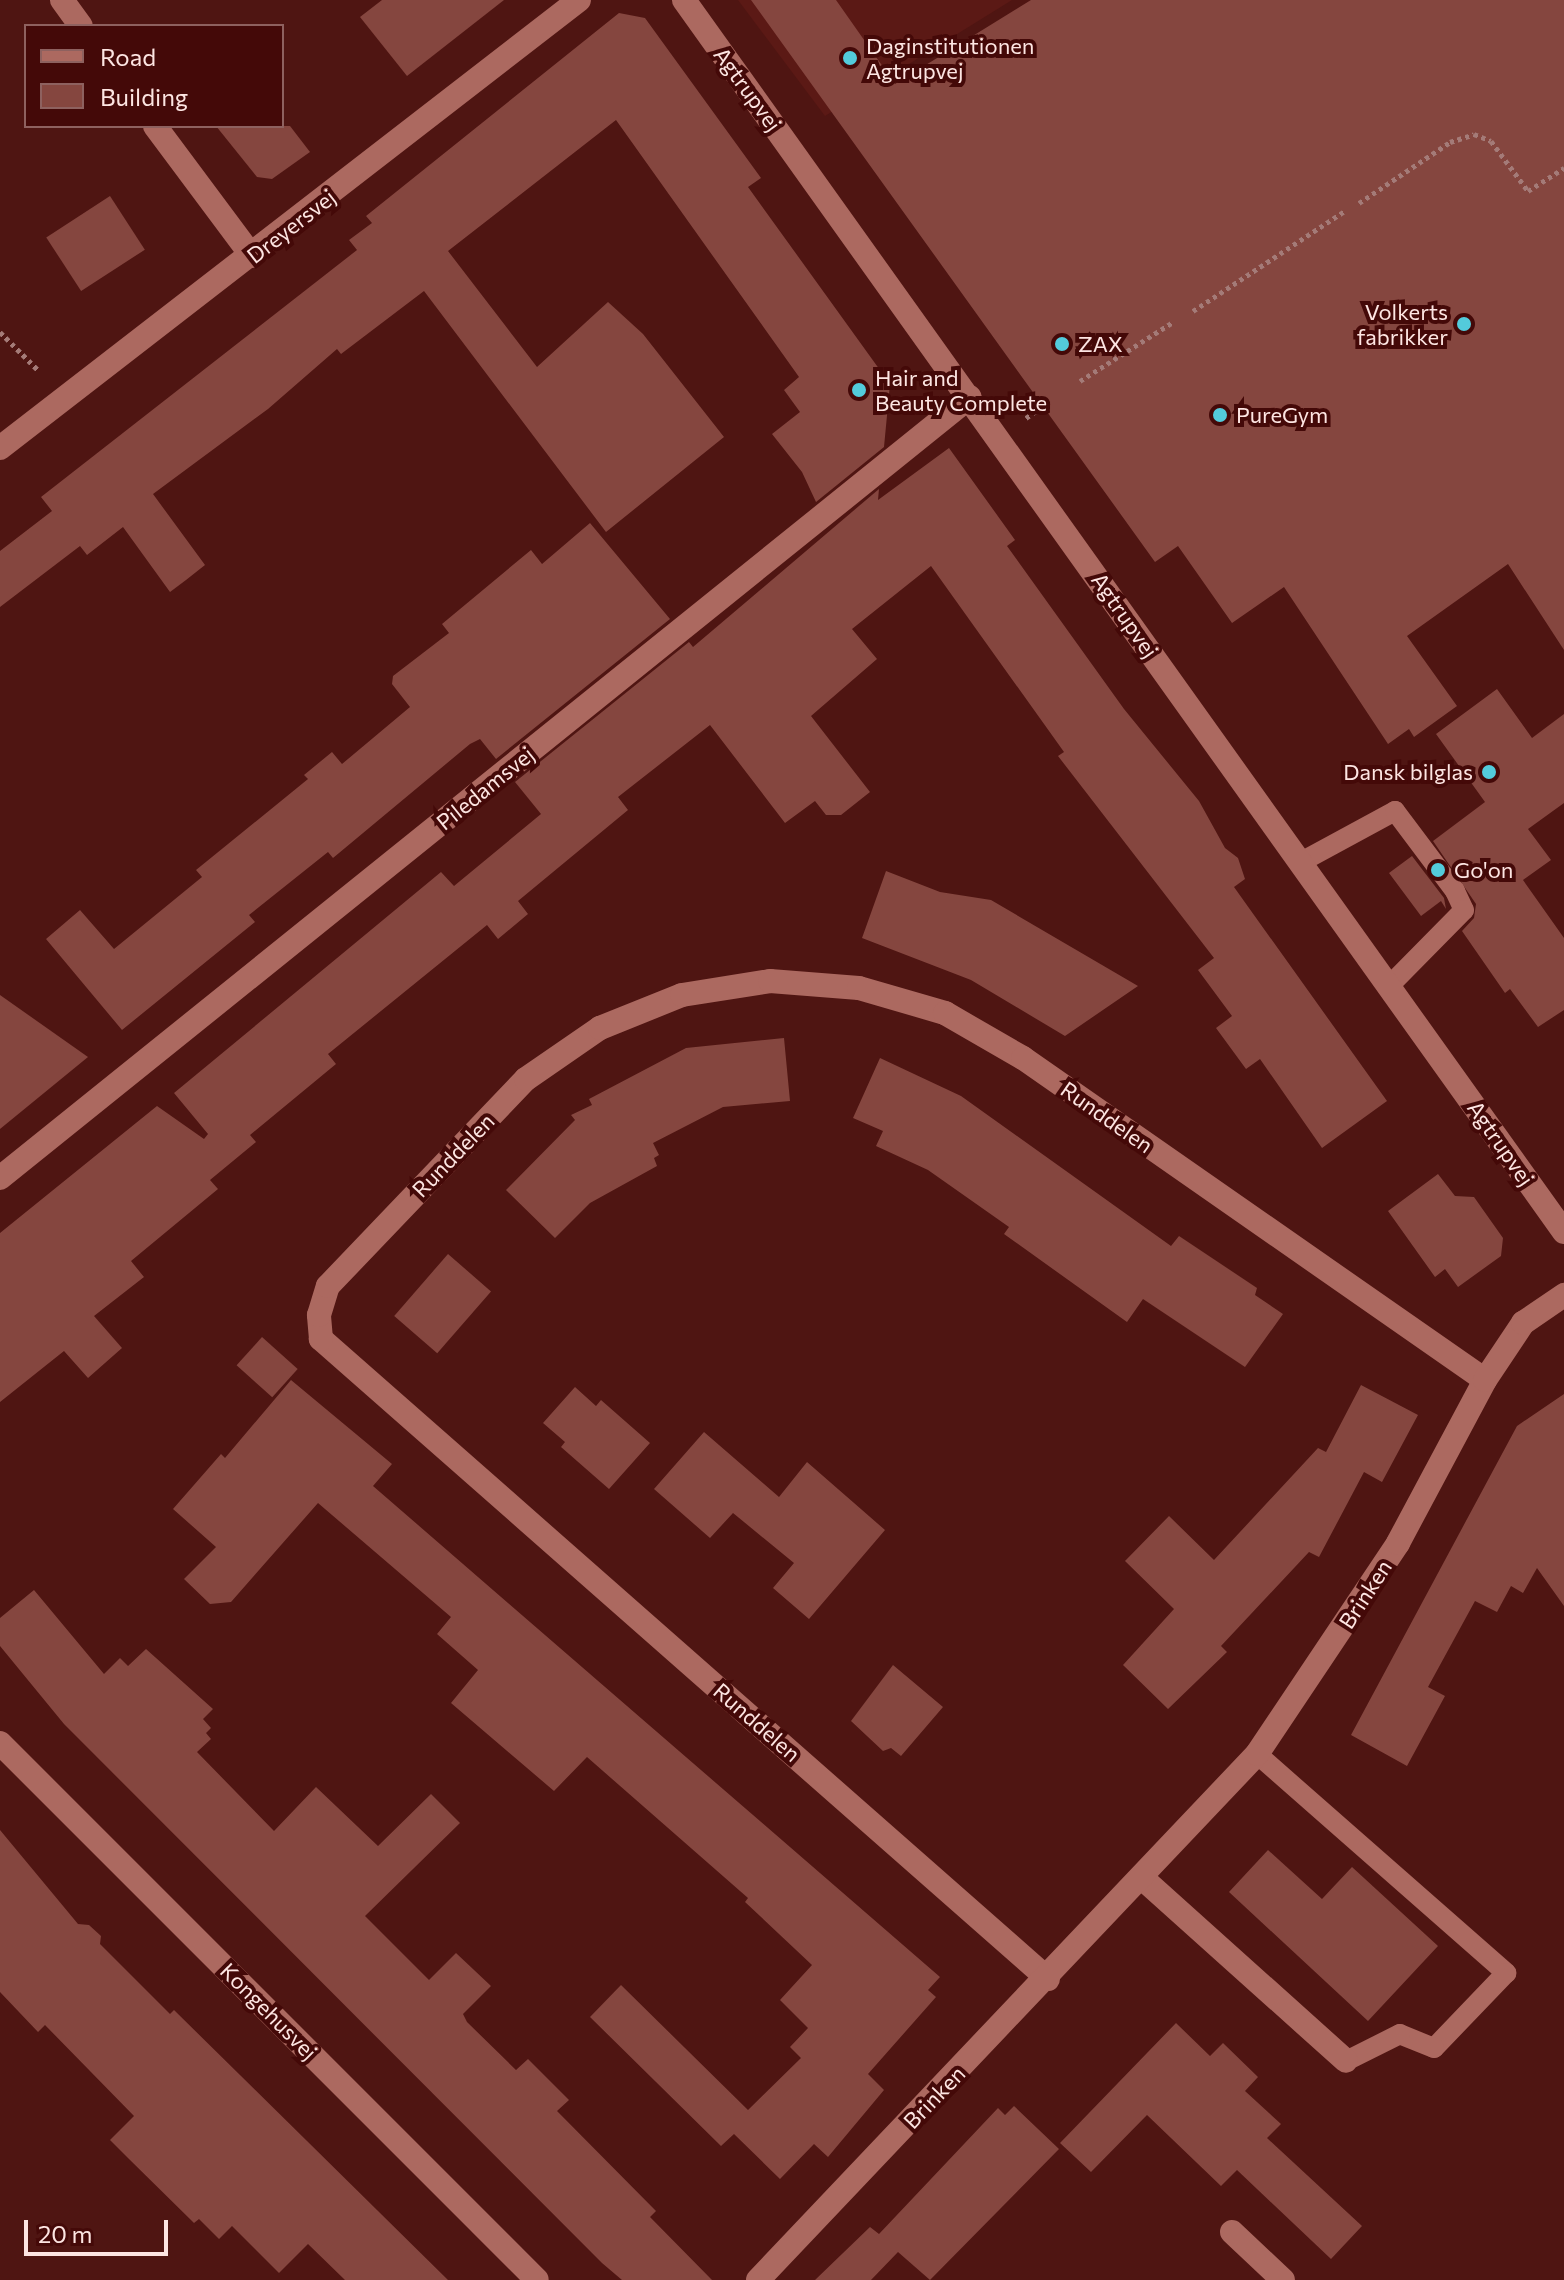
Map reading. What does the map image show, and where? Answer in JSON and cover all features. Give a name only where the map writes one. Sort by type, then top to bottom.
[{"type":"street","points":[[62,0],[80,24]]},
{"type":"street","name":"Dreyersvej","points":[[0,448],[579,0]]},
{"type":"street","name":"Agtrupvej","points":[[684,0],[1564,1232]]},
{"type":"street","points":[[156,128],[252,256]]},
{"type":"street","name":"Piledamsvej","points":[[0,1178],[970,397]]},
{"type":"street","name":"Runddelen","points":[[1048,1979],[321,1339],[319,1315],[328,1286],[526,1079],[600,1028],[682,995],[756,983],[859,988],[945,1013],[1023,1058],[1485,1380]]},
{"type":"street","name":"Brinken","points":[[758,2280],[1048,1979],[1257,1754],[1398,1543],[1485,1380],[1523,1323],[1564,1295]]},
{"type":"street","name":"Kongehusvej","points":[[0,1743],[537,2280]]},
{"type":"street","points":[[1141,1877],[1346,2061]]},
{"type":"street","points":[[1232,2232],[1283,2280]]},
{"type":"lane","points":[[1301,862],[1395,811],[1455,891],[1464,910],[1389,986]]},
{"type":"lane","points":[[1257,1754],[1506,1973],[1434,2048],[1400,2034],[1346,2061]]},
{"type":"path","points":[[1359,203],[1450,142],[1474,134],[1491,141],[1528,191],[1564,168]]},
{"type":"path","points":[[1193,311],[1346,210]]},
{"type":"path","points":[[1080,381],[1173,322]]},
{"type":"path","points":[[0,332],[64,397]]},
{"type":"shaded area","name":"Daginstitutionen Agtrupvej","points":[[738,0],[1012,0],[825,116]]},
{"type":"building","points":[[382,0],[504,0],[407,76],[360,17]]},
{"type":"building","name":"Volkerts fabrikker","points":[[751,0],[836,0],[895,84],[1031,0],[1564,0],[1564,650],[1508,564],[1407,636],[1457,706],[1414,737],[1409,729],[1388,744],[1284,587],[1232,623],[1178,546],[1155,562]]},
{"type":"building","points":[[619,13],[645,18],[761,178],[748,187],[890,384],[884,447],[816,502],[802,472],[772,434],[800,412],[784,390],[799,377],[616,120],[448,251],[537,367],[608,302],[643,334],[724,437],[606,532],[424,291],[341,354],[337,349],[268,409],[153,494],[205,565],[170,592],[123,527],[87,555],[80,546],[0,607],[0,551],[52,511],[41,497],[357,250],[349,240],[372,223],[366,216]]},
{"type":"building","points":[[290,126],[310,152],[272,179],[257,177],[218,128]]},
{"type":"building","points":[[110,196],[145,250],[81,291],[46,237]]},
{"type":"building","points":[[949,448],[1015,540],[1007,546],[1124,709],[1199,801],[1225,848],[1238,858],[1245,879],[1234,887],[1387,1101],[1322,1148],[1260,1059],[1246,1069],[1216,1028],[1232,1016],[1198,970],[1214,958],[1058,756],[1064,752],[931,566],[852,629],[877,659],[811,716],[870,792],[841,815],[826,815],[815,801],[785,823],[710,725],[618,797],[628,810],[518,901],[528,914],[498,939],[487,925],[328,1054],[336,1064],[250,1135],[256,1142],[210,1180],[218,1189],[131,1261],[144,1277],[94,1316],[122,1348],[88,1378],[64,1351],[0,1402],[0,1233],[157,1106],[204,1139],[208,1134],[174,1093],[441,872],[454,886],[541,814],[515,782],[689,642],[693,647],[879,489],[878,500]]},
{"type":"building","points":[[590,523],[670,619],[496,759],[480,739],[470,744],[333,858],[328,852],[249,915],[255,922],[122,1030],[46,939],[80,910],[114,949],[202,877],[196,870],[308,779],[304,775],[332,752],[342,764],[410,707],[392,684],[393,676],[449,633],[442,624],[531,550],[542,564]]},
{"type":"building","points":[[1497,689],[1532,738],[1564,714],[1564,803],[1528,829],[1551,860],[1523,880],[1564,938],[1564,1010],[1538,1027],[1510,989],[1505,993],[1462,931],[1474,918],[1476,904],[1433,841],[1485,802],[1436,734]]},
{"type":"building","points":[[1412,856],[1444,898],[1446,909],[1441,901],[1421,916],[1389,873]]},
{"type":"building","points":[[886,871],[940,892],[991,900],[1138,986],[1065,1036],[971,980],[862,938]]},
{"type":"building","points":[[0,995],[88,1057],[0,1129]]},
{"type":"building","points":[[784,1038],[790,1101],[723,1107],[653,1143],[659,1155],[654,1158],[657,1166],[590,1203],[555,1238],[506,1190],[575,1120],[571,1115],[592,1105],[589,1099],[686,1048]]},
{"type":"building","points":[[880,1058],[961,1096],[1171,1246],[1179,1236],[1257,1288],[1255,1295],[1283,1314],[1245,1367],[1143,1299],[1127,1322],[1004,1234],[1009,1227],[928,1170],[876,1146],[883,1131],[853,1118]]},
{"type":"building","points":[[1438,1174],[1455,1196],[1474,1197],[1503,1238],[1501,1256],[1458,1287],[1445,1269],[1435,1277],[1388,1211]]},
{"type":"building","points":[[448,1254],[491,1291],[437,1353],[394,1316]]},
{"type":"building","points":[[262,1337],[298,1369],[272,1397],[237,1365]]},
{"type":"building","points":[[291,1380],[392,1464],[373,1486],[940,1977],[928,1990],[936,1997],[868,2074],[884,2090],[828,2157],[814,2144],[780,2179],[734,2134],[721,2146],[590,2017],[621,1985],[748,2110],[801,2058],[790,2047],[808,2028],[780,2000],[812,1965],[745,1902],[748,1898],[587,1757],[554,1791],[451,1703],[478,1670],[437,1634],[451,1617],[318,1503],[231,1602],[210,1604],[184,1579],[216,1547],[173,1509],[221,1454],[225,1458]]},
{"type":"building","points":[[1361,1385],[1418,1415],[1382,1482],[1364,1472],[1319,1557],[1309,1552],[1221,1646],[1227,1652],[1168,1709],[1123,1665],[1174,1609],[1125,1561],[1169,1516],[1214,1560],[1318,1448],[1326,1452]]},
{"type":"building","points":[[575,1387],[596,1406],[601,1400],[650,1443],[609,1489],[561,1447],[565,1442],[543,1423]]},
{"type":"building","points":[[1564,1394],[1564,1606],[1537,1568],[1523,1593],[1511,1586],[1497,1612],[1475,1601],[1428,1687],[1445,1696],[1407,1766],[1351,1735],[1517,1426]]},
{"type":"building","points":[[704,1432],[779,1497],[807,1462],[885,1530],[809,1619],[773,1588],[794,1563],[733,1513],[710,1538],[654,1489]]},
{"type":"building","points":[[34,1590],[104,1674],[120,1658],[128,1666],[146,1649],[213,1709],[203,1719],[211,1728],[206,1733],[211,1739],[197,1752],[274,1831],[316,1787],[378,1846],[431,1794],[460,1823],[365,1916],[429,1980],[456,1953],[491,1986],[463,2014],[467,2022],[516,2070],[528,2059],[569,2100],[557,2111],[656,2211],[650,2217],[712,2280],[622,2280],[602,2263],[64,1724],[0,1646],[0,1618]]},
{"type":"building","points":[[893,1665],[943,1707],[901,1756],[891,1748],[883,1751],[851,1721]]},
{"type":"building","points":[[0,1830],[78,1924],[89,1925],[101,1936],[100,1944],[170,2014],[174,2010],[448,2280],[345,2280],[308,2244],[279,2273],[232,2226],[219,2239],[199,2219],[194,2223],[110,2140],[134,2116],[45,2025],[38,2032],[0,1992]]},
{"type":"building","points":[[1268,1850],[1322,1899],[1352,1867],[1438,1946],[1368,2021],[1229,1892]]},
{"type":"building","points":[[1176,2023],[1210,2056],[1223,2043],[1258,2077],[1245,2091],[1281,2124],[1267,2138],[1362,2226],[1331,2259],[1237,2170],[1221,2186],[1147,2115],[1091,2172],[1060,2143]]},
{"type":"building","points":[[1014,2106],[1059,2149],[930,2280],[898,2252],[871,2280],[815,2280],[870,2227],[879,2234],[998,2108],[1005,2115]]},
{"type":"place","name":"Daginstitutionen Agtrupvej","points":[[850,58]]},
{"type":"place","name":"Volkerts fabrikker","points":[[1464,324]]},
{"type":"place","name":"ZAX","points":[[1062,344]]},
{"type":"place","name":"Hair and Beauty Complete","points":[[859,390]]},
{"type":"place","name":"PureGym","points":[[1220,415]]},
{"type":"place","name":"Dansk bilglas","points":[[1489,772]]},
{"type":"place","name":"Go'on","points":[[1438,870]]}]
